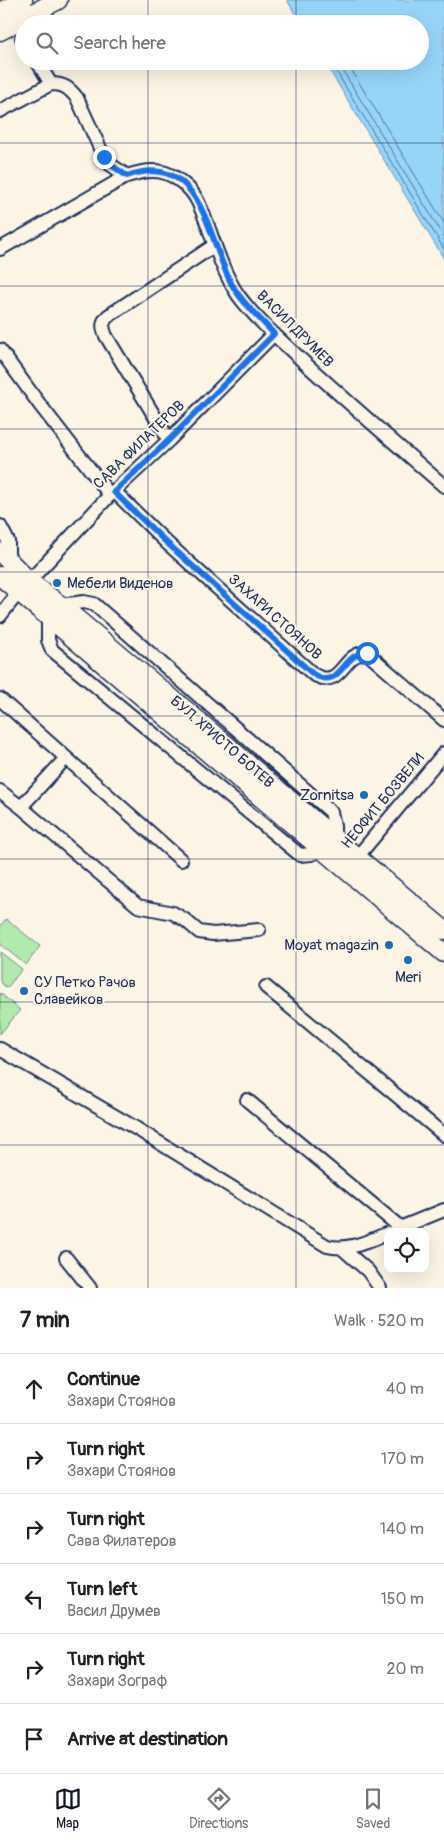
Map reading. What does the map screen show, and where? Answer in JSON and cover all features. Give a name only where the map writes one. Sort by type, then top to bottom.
[{"type":"main road","points":[[0,12],[23,0]]},
{"type":"main road","points":[[30,15],[58,0]]},
{"type":"main road","points":[[0,31],[15,23]]},
{"type":"main road","name":"БУЛ. ХРИСТО БОТЕВ","points":[[3,563],[48,618],[352,863],[444,930]]},
{"type":"main road","name":"БУЛ. ХРИСТО БОТЕВ","points":[[24,588],[60,605],[188,712],[328,844]]},
{"type":"main road","name":"БУЛ. ХРИСТО БОТЕВ","points":[[352,863],[444,954]]},
{"type":"street","points":[[42,70],[51,84]]},
{"type":"street","points":[[0,111],[51,84],[65,86],[77,98],[104,157],[111,165],[127,176]]},
{"type":"street","name":"ВАСИЛ ДРУМЕВ","points":[[0,249],[127,176],[142,171],[155,170],[171,174],[188,188],[198,202],[230,282],[239,296],[274,334],[347,402],[444,486]]},
{"type":"street","points":[[169,440],[106,336],[103,325],[104,320],[215,245]]},
{"type":"street","name":"САВА ФИЛАТЕРОВ","points":[[0,616],[112,493],[169,440],[274,334]]},
{"type":"street","points":[[0,350],[40,405],[112,493]]},
{"type":"street","name":"ЗАХАРИ СТОЯНОВ","points":[[112,493],[313,674],[320,678],[328,679],[333,677],[360,652],[367,653],[444,720]]},
{"type":"street","points":[[0,526],[8,542],[3,563]]},
{"type":"street","points":[[0,699],[65,759],[182,860]]},
{"type":"street","name":"НЕОФИТ БОЗВЕЛИ","points":[[352,863],[444,753]]},
{"type":"street","points":[[21,807],[65,759]]},
{"type":"street","points":[[0,791],[138,906],[174,913],[199,932],[213,934],[259,930]]},
{"type":"street","points":[[266,986],[444,1136]]},
{"type":"street","points":[[0,1049],[137,1129],[326,1246],[338,1248],[355,1246],[384,1235]]},
{"type":"street","points":[[247,1100],[394,1228]]},
{"type":"street","points":[[401,1228],[444,1210]]},
{"type":"street","points":[[338,1248],[368,1271],[380,1288]]},
{"type":"street","points":[[66,1258],[90,1288]]},
{"type":"green space","points":[[6,919],[40,946],[26,965],[0,944],[0,926]]},
{"type":"green space","points":[[0,952],[22,969],[7,988],[0,982]]},
{"type":"green space","points":[[0,993],[20,1010],[0,1034]]},
{"type":"water","points":[[287,0],[444,0],[444,259],[329,70],[429,70],[429,15],[296,15]]},
{"type":"place","name":"Мебели Виденов","points":[[57,583]]},
{"type":"place","name":"Zornitsa","points":[[364,795]]},
{"type":"place","name":"Moyat magazin","points":[[389,945]]},
{"type":"place","name":"Meri","points":[[408,960]]},
{"type":"place","name":"СУ Петко Рачов Славейков","points":[[24,991]]},
{"type":"route","points":[[104,157],[116,170],[127,176],[142,171],[155,170],[171,174],[188,188],[198,202],[230,282],[239,296],[274,334],[169,440],[114,492],[167,543],[313,674],[320,678],[328,679],[339,672],[360,652],[367,653]]}]
